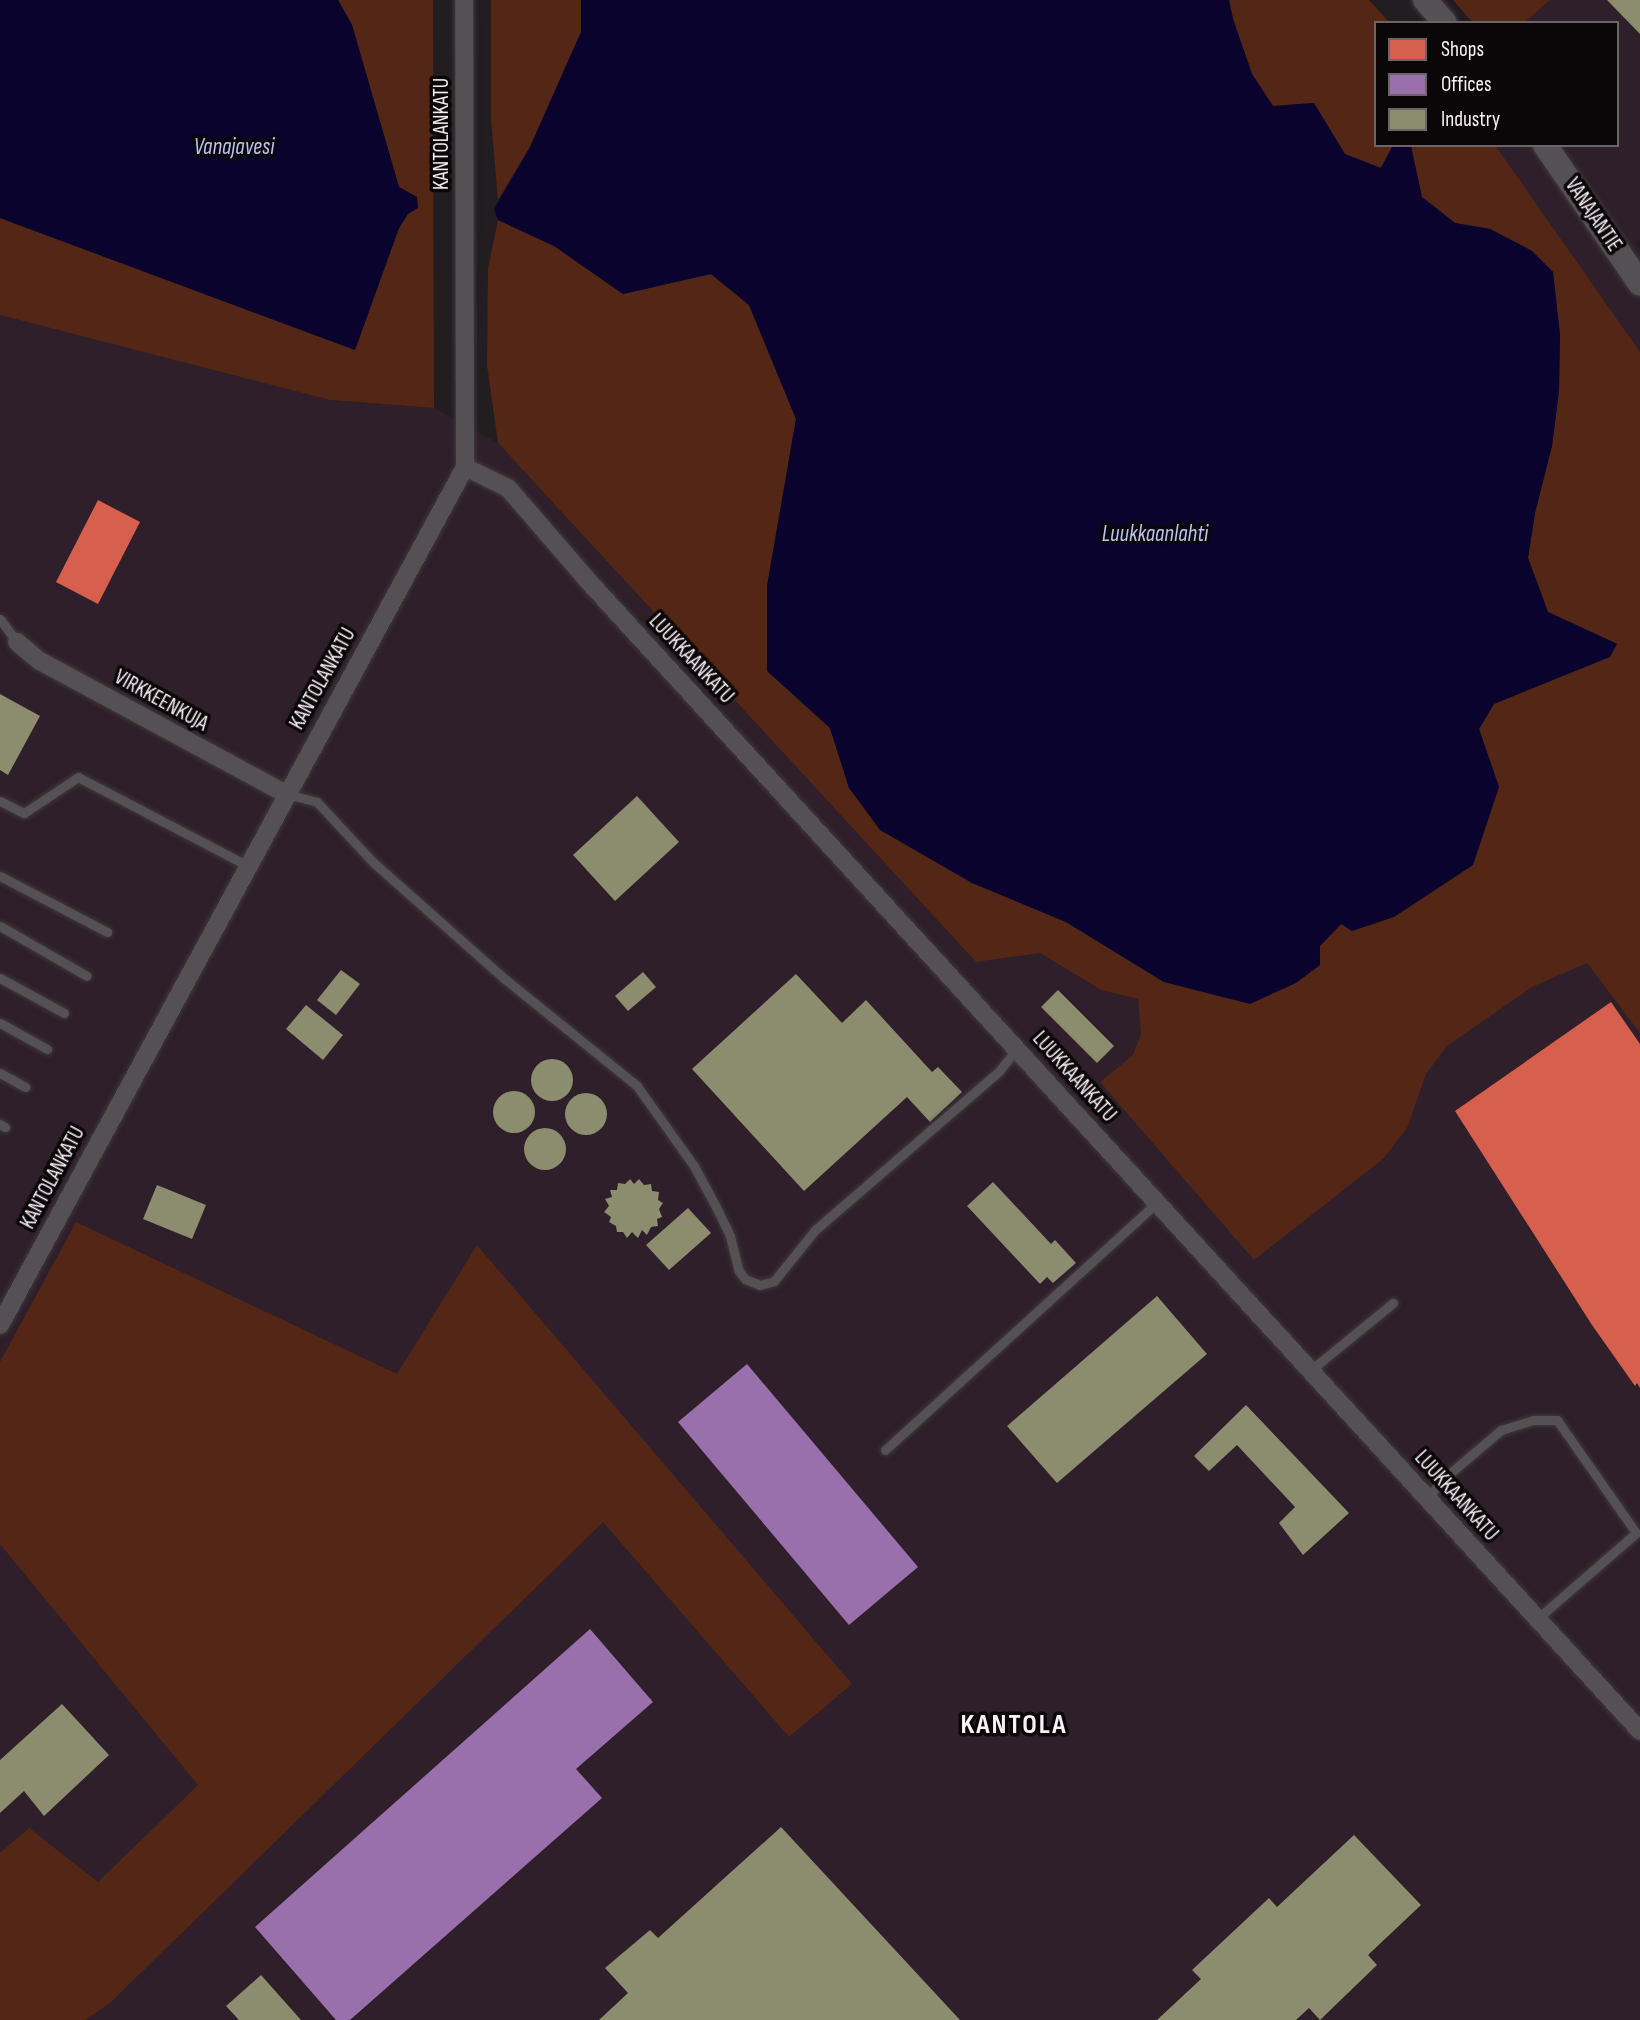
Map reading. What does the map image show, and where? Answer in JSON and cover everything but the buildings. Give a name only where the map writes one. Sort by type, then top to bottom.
[{"type":"street","name":"KANTOLANKATU","points":[[0,1325],[286,794],[466,467],[464,0]]},
{"type":"street","points":[[1425,0],[1443,21]]},
{"type":"street","name":"VANAJANTIE","points":[[1546,147],[1640,285]]},
{"type":"street","name":"LUUKKAANKATU","points":[[466,467],[508,488],[590,583],[1640,1731]]},
{"type":"street","name":"VIRKKEENKUJA","points":[[17,642],[40,661],[286,794]]},
{"type":"lane","points":[[0,619],[17,642]]},
{"type":"lane","points":[[0,801],[24,813],[78,777],[247,866]]},
{"type":"lane","points":[[286,794],[317,802],[373,862],[505,979],[637,1086],[694,1167],[730,1236],[739,1271],[745,1279],[760,1285],[774,1281],[815,1230],[999,1070],[1017,1049]]},
{"type":"lane","points":[[0,876],[107,932]]},
{"type":"lane","points":[[0,926],[87,976]]},
{"type":"lane","points":[[0,978],[64,1013]]},
{"type":"lane","points":[[0,1023],[47,1049]]},
{"type":"lane","points":[[0,1073],[25,1087]]},
{"type":"lane","points":[[885,1450],[1158,1202]]},
{"type":"lane","points":[[1311,1370],[1393,1303]]},
{"type":"lane","points":[[1428,1498],[1441,1481],[1502,1430],[1532,1420],[1557,1420],[1636,1533],[1537,1619]]},
{"type":"shaded area","points":[[338,0],[433,0],[434,408],[330,400],[0,315],[0,218],[355,350],[399,228],[417,197],[399,187],[352,25]]},
{"type":"shaded area","points":[[491,0],[581,0],[581,32],[530,147],[498,200],[491,119]]},
{"type":"shaded area","points":[[1229,0],[1369,0],[1388,21],[1374,21],[1374,147],[1392,147],[1381,168],[1345,154],[1313,103],[1273,106],[1252,74]]},
{"type":"shaded area","points":[[1453,0],[1550,0],[1526,21],[1471,21]]},
{"type":"shaded area","points":[[1550,0],[1640,0],[1640,239],[1635,242],[1640,249],[1640,352],[1496,147],[1619,147],[1619,21],[1526,21]]},
{"type":"shaded area","points":[[1410,147],[1496,147],[1640,352],[1640,1033],[1587,963],[1532,987],[1447,1046],[1426,1074],[1407,1128],[1383,1159],[1254,1260],[1100,1082],[1133,1055],[1141,1034],[1138,999],[1101,990],[1040,953],[976,962],[498,443],[487,365],[488,268],[498,220],[554,246],[623,294],[711,274],[749,305],[796,419],[767,586],[767,670],[830,728],[849,788],[972,883],[1066,922],[1164,982],[1320,946],[1341,924],[1499,787],[1479,729],[1494,704],[1616,643],[1548,612],[1528,558],[1535,513],[1552,446],[1559,391],[1560,335],[1553,272],[1532,251],[1490,229],[1455,223],[1422,197]]},
{"type":"shaded area","points":[[0,315],[330,400],[434,408],[498,443],[976,962],[1040,953],[1101,990],[1251,1025],[1640,659],[1640,2020],[0,2020]]},
{"type":"shaded area","points":[[76,1222],[397,1374],[477,1245],[852,1684],[789,1737],[603,1522],[110,2003],[85,2020],[0,2020],[0,1853],[29,1828],[98,1882],[198,1785],[0,1544],[0,1362]]},
{"type":"water","name":"Vanajavesi","points":[[0,0],[338,0],[352,25],[399,187],[417,197],[418,208],[408,214],[399,228],[355,350],[0,218]]},
{"type":"water","name":"Luukkaanlahti","points":[[581,0],[1229,0],[1252,74],[1273,106],[1314,103],[1345,154],[1381,168],[1392,147],[1411,147],[1422,197],[1455,223],[1490,229],[1532,251],[1553,272],[1560,335],[1559,390],[1552,446],[1535,513],[1528,558],[1548,612],[1617,644],[1610,657],[1494,704],[1479,729],[1499,787],[1473,865],[1394,917],[1352,931],[1341,924],[1320,946],[1320,965],[1296,983],[1250,1004],[1164,982],[1066,922],[972,883],[880,830],[849,788],[830,728],[767,671],[767,586],[796,419],[749,305],[711,274],[623,294],[554,246],[498,220],[494,209],[530,147],[581,32]]},
{"type":"district","name":"KANTOLA","points":[[1014,1725]]}]
